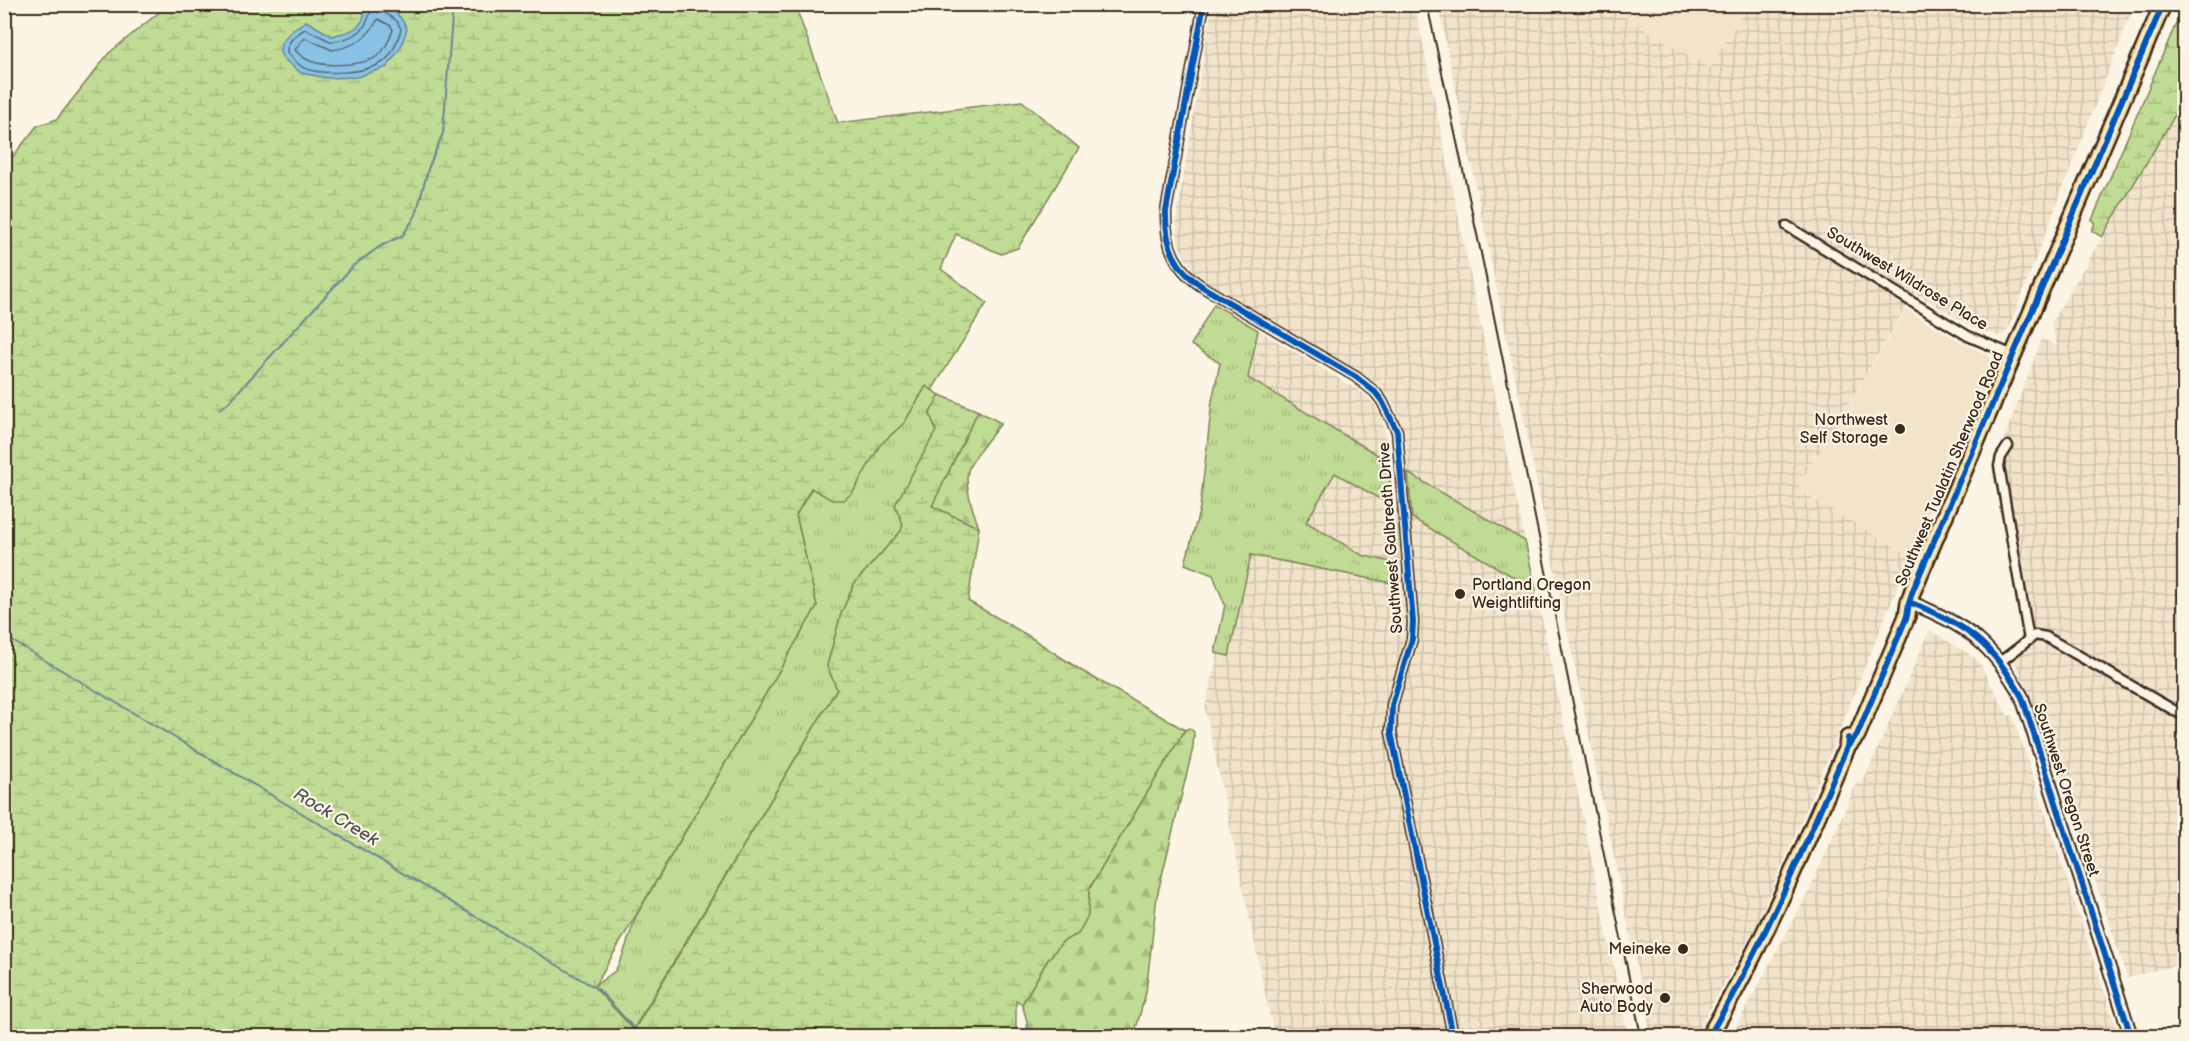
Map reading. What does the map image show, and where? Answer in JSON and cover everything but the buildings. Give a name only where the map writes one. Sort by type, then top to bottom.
[{"type":"highway","name":"Southwest Tualatin Sherwood Road","points":[[1709,1036],[1775,913],[1846,747],[1857,735],[1907,616],[1909,602],[2163,4]]},
{"type":"main road","name":"Southwest Oregon Street","points":[[1909,602],[1958,624],[1976,637],[2000,662],[2026,708],[2132,1036]]},
{"type":"street","name":"Southwest Galbreath Drive","points":[[1204,4],[1166,211],[1166,238],[1177,263],[1196,283],[1356,377],[1375,392],[1388,410],[1397,431],[1413,622],[1412,639],[1392,705],[1390,732],[1453,1036]]},
{"type":"street","name":"Southwest Wildrose Place","points":[[1787,226],[1968,336],[2013,355]]},
{"type":"street","points":[[2008,446],[2001,457],[1999,466],[2029,640]]},
{"type":"street","points":[[2000,662],[2035,635],[2046,637],[2184,716]]},
{"type":"shaded area","points":[[1212,5],[1415,5],[1525,541],[1408,473],[1405,435],[1400,418],[1394,405],[1379,385],[1208,282],[1194,271],[1185,258],[1178,242],[1176,220]]},
{"type":"shaded area","points":[[1438,5],[1619,5],[1615,11],[1710,68],[1748,5],[2134,5],[2009,328],[2004,335],[1997,336],[1974,328],[1915,293],[1797,489],[1910,556],[1827,761],[1756,926],[1695,1036],[1651,1036]]},
{"type":"shaded area","points":[[1619,5],[1748,5],[1710,68],[1615,11]]},
{"type":"shaded area","points":[[2184,100],[2184,963],[2127,978],[2085,849],[2070,775],[2061,780],[2014,659],[2041,636],[2026,623],[2003,441],[2042,339],[2057,346],[2051,323]]},
{"type":"shaded area","name":"Northwest Self Storage","points":[[1906,310],[1990,356],[1994,369],[1910,556],[1797,489]]},
{"type":"shaded area","points":[[1258,330],[1365,394],[1375,405],[1381,417],[1388,461],[1247,378]]},
{"type":"shaded area","points":[[1269,434],[1536,590],[1628,1036],[1274,1036],[1205,708]]},
{"type":"shaded area","points":[[1930,630],[1978,660],[2008,716],[2012,714],[2119,1036],[1731,1036],[1810,889],[1857,782],[1862,784]]},
{"type":"green space","points":[[168,5],[795,5],[838,123],[1022,101],[1079,148],[1018,248],[1001,254],[956,234],[941,269],[987,303],[932,390],[926,386],[904,423],[880,445],[853,492],[844,500],[832,500],[811,488],[796,515],[817,606],[594,987],[634,1030],[837,689],[827,666],[841,614],[854,584],[901,531],[903,524],[895,505],[936,431],[930,413],[940,395],[978,411],[932,506],[979,528],[968,601],[1027,635],[1082,671],[1185,730],[1089,889],[1088,915],[1078,934],[1063,941],[1047,961],[1022,1004],[1016,1000],[1016,1036],[5,1036],[5,166],[37,126],[57,119],[109,53]]},
{"type":"green space","points":[[2184,5],[2184,100],[2102,237],[2092,231],[2095,222],[2092,220]]},
{"type":"green space","points":[[1214,304],[1258,330],[1248,378],[1388,461],[1392,506],[1335,473],[1306,522],[1362,555],[1395,563],[1397,584],[1251,555],[1229,656],[1215,653],[1225,605],[1213,575],[1185,564],[1200,508],[1212,401],[1220,363],[1191,345]]},
{"type":"green space","points":[[926,386],[940,395],[930,413],[936,431],[895,505],[903,524],[901,531],[854,584],[841,614],[827,666],[837,689],[633,1030],[593,987],[615,971],[636,916],[817,606],[796,515],[812,488],[853,492],[880,445],[904,423]]},
{"type":"green space","points":[[978,411],[1001,423],[977,454],[968,471],[968,492],[979,528],[932,506]]},
{"type":"green space","points":[[1408,473],[1525,541],[1536,590],[1412,518]]},
{"type":"green space","points":[[1189,728],[1194,732],[1193,748],[1157,896],[1146,992],[1134,1036],[1028,1036],[1022,1004],[1047,961],[1063,941],[1078,934],[1088,915],[1089,889],[1185,730]]},
{"type":"water","points":[[368,5],[392,10],[401,18],[407,29],[401,47],[387,67],[357,77],[327,78],[301,73],[280,53],[281,43],[292,30],[306,21],[332,36],[341,34],[354,29],[361,23]]},
{"type":"waterway","points":[[219,409],[227,404],[353,266],[379,247],[403,235],[416,215],[428,169],[443,133],[453,4]]},
{"type":"waterway","name":"Rock Creek","points":[[4,636],[599,990],[641,1036]]},
{"type":"railway","points":[[1427,4],[1481,253],[1641,1036]]},
{"type":"cycle path","points":[[1204,4],[1166,211],[1167,236],[1179,265],[1195,282],[1356,377],[1375,392],[1382,401],[1397,431],[1413,622],[1412,639],[1392,705],[1391,732],[1453,1036]]},
{"type":"cycle path","points":[[1847,747],[1857,735],[1907,616],[1913,590],[2163,4]]},
{"type":"cycle path","points":[[1909,602],[1946,619],[1976,638],[2000,663],[2022,697],[2131,1036]]},
{"type":"cycle path","points":[[1709,1036],[1748,966],[1783,894],[1847,747],[1848,738]]},
{"type":"place","name":"Northwest Self Storage","points":[[1900,429]]},
{"type":"place","name":"Portland Oregon Weightlifting","points":[[1460,594]]},
{"type":"place","name":"Meineke","points":[[1683,949]]},
{"type":"place","name":"Sherwood Auto Body","points":[[1665,998]]}]
